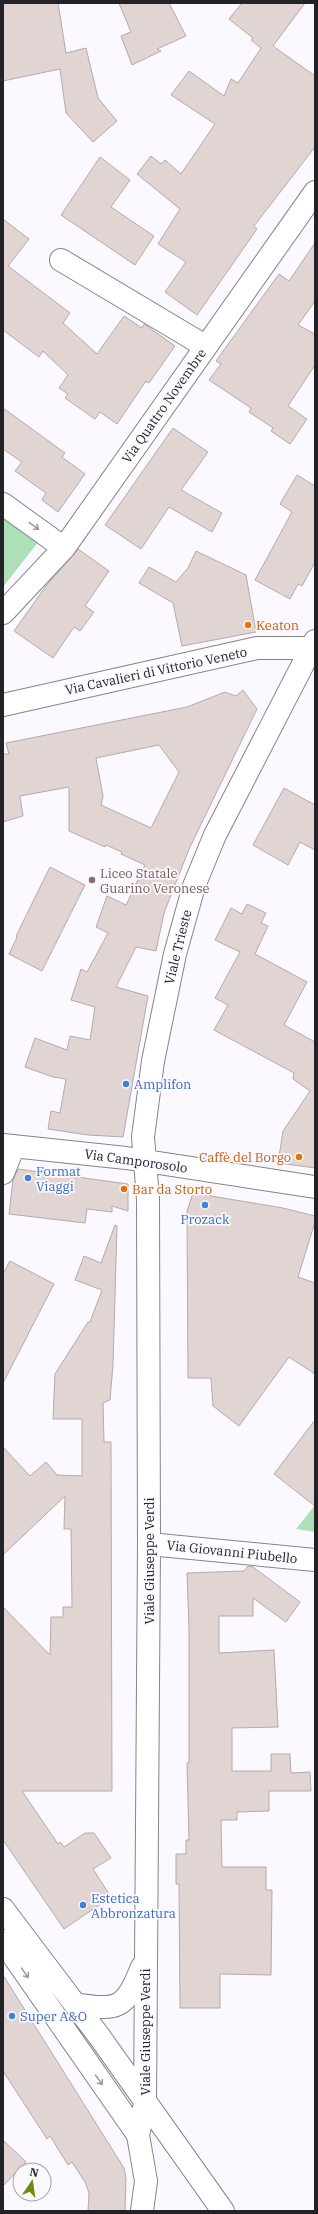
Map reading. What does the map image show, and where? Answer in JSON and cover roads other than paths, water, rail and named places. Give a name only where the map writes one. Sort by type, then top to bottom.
[{"type":"street","name":"Via Quattro Novembre","points":[[3,613],[64,548],[315,192]]},
{"type":"street","points":[[61,260],[205,346]]},
{"type":"street","points":[[3,504],[64,548]]},
{"type":"street","name":"Via Cavalieri di Vittorio Veneto","points":[[3,705],[257,648],[314,646]]},
{"type":"street","name":"Viale Trieste","points":[[145,1161],[143,1137],[153,1061],[175,954],[194,886],[215,835],[314,646]]},
{"type":"street","points":[[3,1173],[9,1146]]},
{"type":"street","name":"Via Camporosolo","points":[[9,1146],[145,1161],[315,1187]]},
{"type":"street","name":"Viale Giuseppe Verdi","points":[[138,2135],[145,2104],[149,1544],[148,1199],[145,1161]]},
{"type":"street","name":"Via Giovanni Piubello","points":[[149,1544],[315,1560]]},
{"type":"street","points":[[3,1909],[102,2041],[145,2104],[223,2211]]},
{"type":"street","points":[[3,1941],[138,2135],[146,2181],[142,2211]]},
{"type":"street","name":"Viale Giuseppe Verdi","points":[[102,2041],[119,2006],[132,1992],[145,1960]]},
{"type":"street","name":"Viale Giuseppe Verdi","points":[[75,2004],[104,2008],[119,2006]]},
{"type":"street","points":[[79,2050],[102,2041]]},
{"type":"place","name":"Keaton","points":[[248,625]]},
{"type":"place","name":"Liceo Statale Guarino Veronese","points":[[92,880]]},
{"type":"place","name":"Amplifon","points":[[126,1084]]},
{"type":"place","name":"Caffè del Borgo","points":[[299,1157]]},
{"type":"place","name":"Format Viaggi","points":[[28,1178]]},
{"type":"place","name":"Bar da Storto","points":[[124,1189]]},
{"type":"place","name":"Prozack","points":[[205,1205]]},
{"type":"place","name":"Estetica Abbronzatura","points":[[83,1905]]},
{"type":"place","name":"Super A&O","points":[[12,2016]]}]
